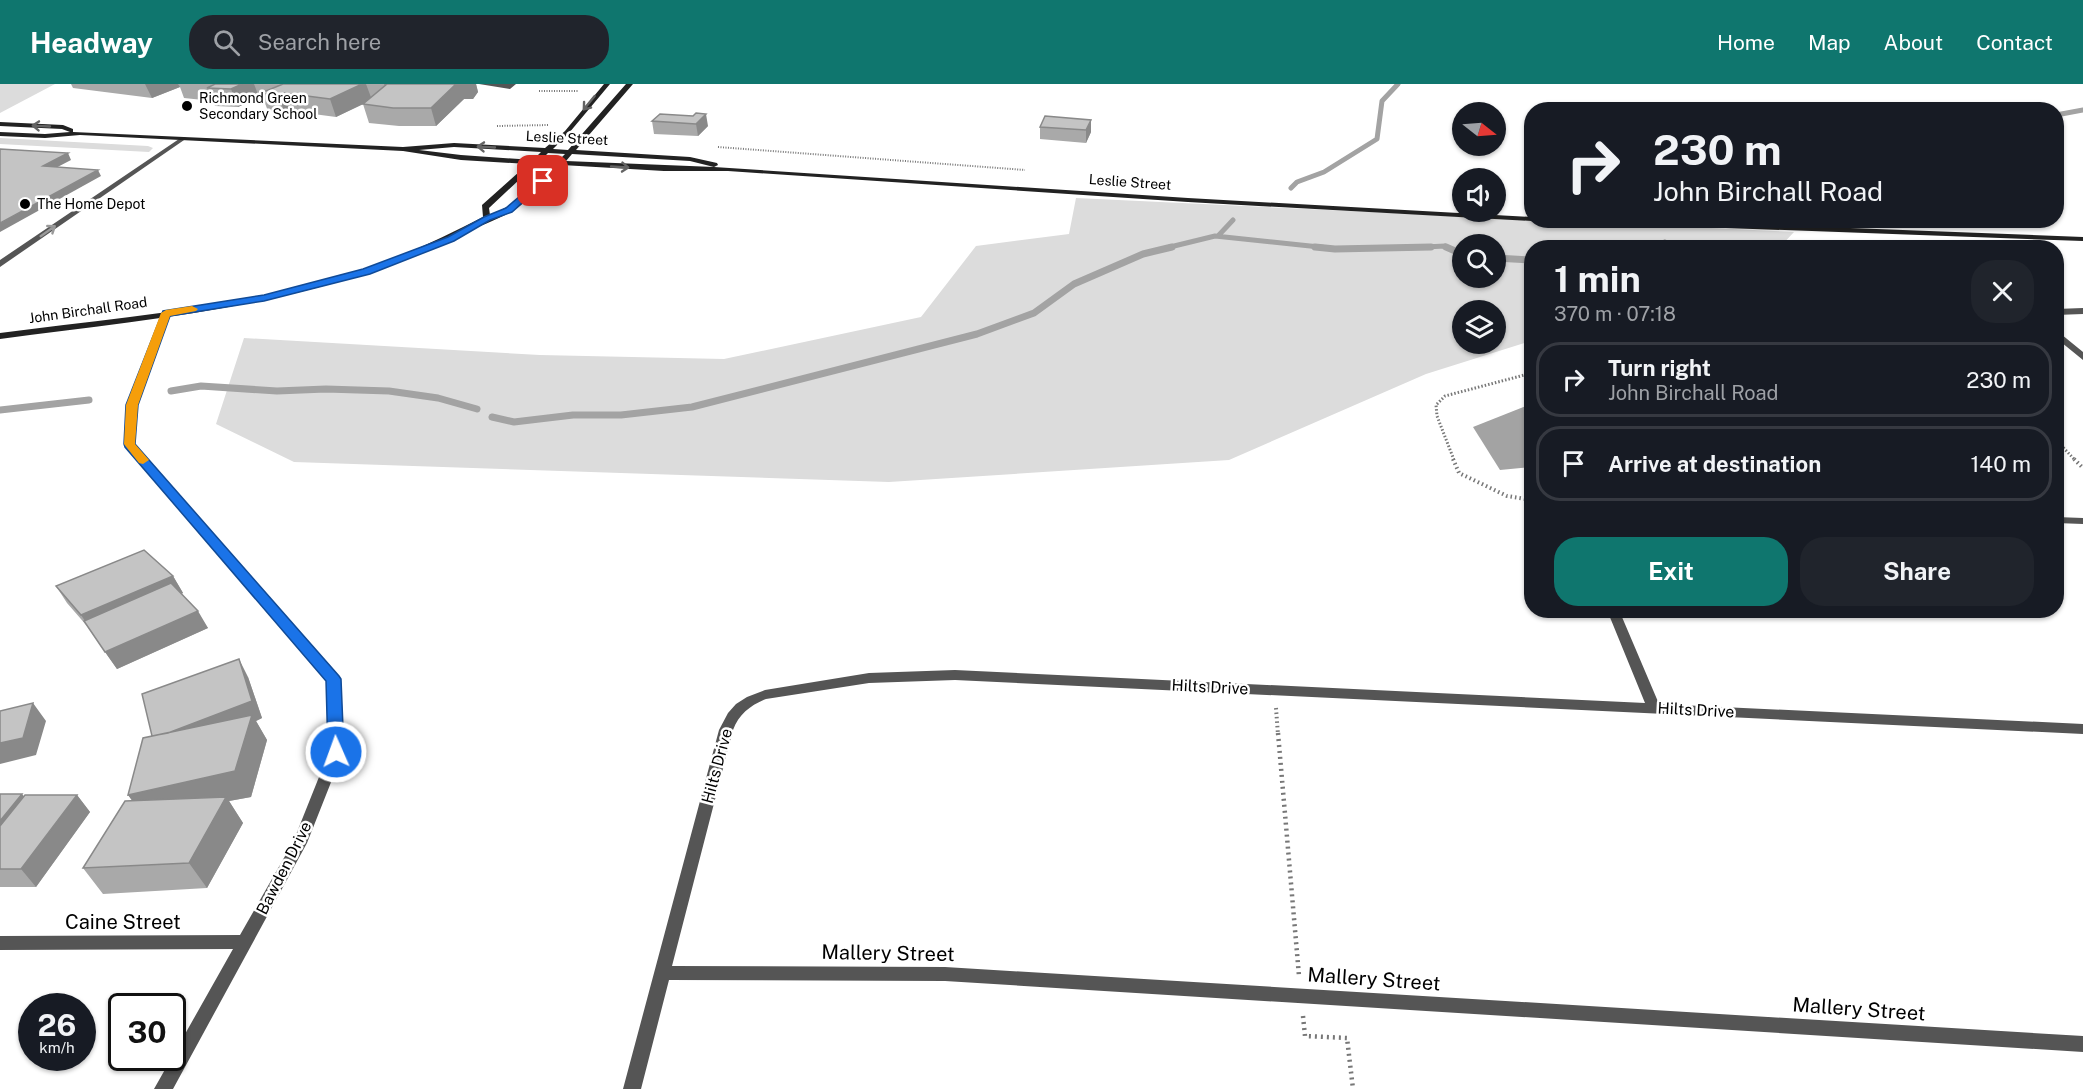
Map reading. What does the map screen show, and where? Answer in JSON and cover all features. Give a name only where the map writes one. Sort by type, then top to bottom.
[{"type":"main road","points":[[487,218],[485,207],[544,150],[567,132],[607,84]]},
{"type":"main road","name":"John Birchall Road","points":[[0,336],[264,298],[367,272],[451,239],[487,218],[509,210],[561,164],[630,84]]},
{"type":"main road","name":"Leslie Street","points":[[0,124],[63,127],[80,133]]},
{"type":"main road","name":"Leslie Street","points":[[0,134],[45,136],[80,133],[403,149],[454,145],[690,159],[728,168]]},
{"type":"main road","name":"Leslie Street","points":[[403,149],[441,157],[680,171],[728,168],[1200,201],[1524,219]]},
{"type":"main road","points":[[1771,228],[2083,240]]},
{"type":"street","points":[[482,84],[510,87],[513,84]]},
{"type":"street","points":[[0,264],[184,138]]},
{"type":"street","points":[[2064,312],[2083,311]]},
{"type":"street","name":"Bawden Drive","points":[[163,1089],[300,843],[336,752],[334,679],[129,444],[132,405],[166,313]]},
{"type":"street","points":[[2064,340],[2083,357]]},
{"type":"street","points":[[2064,520],[2083,521]]},
{"type":"street","points":[[1616,618],[1654,708]]},
{"type":"street","name":"Hilts Drive","points":[[632,1089],[730,718],[738,708],[765,694],[837,682],[907,676],[966,676],[2083,729]]},
{"type":"street","name":"Caine Street","points":[[0,943],[246,942]]},
{"type":"street","name":"Mallery Street","points":[[662,973],[945,974],[2083,1044]]},
{"type":"path","points":[[539,91],[583,91]]},
{"type":"path","points":[[496,126],[550,125]]},
{"type":"path","points":[[714,147],[1031,171]]},
{"type":"path","points":[[1524,375],[1445,396],[1436,405],[1437,416],[1459,473],[1507,496],[1524,499]]},
{"type":"path","points":[[2064,448],[2083,468]]},
{"type":"path","points":[[1274,690],[1305,1036],[1347,1038],[1353,1089]]},
{"type":"shaded area","points":[[0,84],[55,84],[0,113]]},
{"type":"shaded area","points":[[0,138],[153,148],[149,152],[0,144]]},
{"type":"shaded area","points":[[1076,198],[1452,216],[1452,222],[1506,222],[1506,218],[1524,219],[1524,228],[1710,228],[1794,232],[1787,240],[1524,240],[1524,343],[1506,349],[1506,300],[1452,300],[1452,354],[1490,354],[1426,374],[1229,460],[889,482],[294,462],[216,424],[244,338],[540,355],[724,359],[921,317],[976,246],[1069,234]]},
{"type":"shaded area","points":[[1524,407],[1524,468],[1500,470],[1473,427]]},
{"type":"building","points":[[215,84],[242,84],[231,89],[207,88]]},
{"type":"building","points":[[283,84],[362,84],[330,99],[284,93],[278,95],[261,93]]},
{"type":"building","points":[[387,84],[456,84],[431,108],[393,108],[363,104]]},
{"type":"building","points":[[696,113],[706,114],[696,124],[652,121],[660,114],[693,116]]},
{"type":"building","points":[[1045,116],[1091,120],[1086,130],[1040,127]]},
{"type":"building","name":"The Home Depot","points":[[0,149],[68,153],[43,166],[98,170],[0,223]]},
{"type":"building","points":[[144,550],[173,576],[81,615],[56,586]]},
{"type":"building","points":[[171,583],[198,611],[105,652],[84,621]]},
{"type":"building","points":[[239,659],[252,701],[168,733],[152,736],[142,694]]},
{"type":"building","points":[[33,703],[23,738],[0,743],[0,711]]},
{"type":"building","points":[[252,715],[235,771],[128,795],[143,738]]},
{"type":"building","points":[[0,794],[22,794],[0,821]]},
{"type":"building","points":[[25,795],[77,795],[21,869],[0,869],[0,826]]},
{"type":"building","points":[[226,797],[189,863],[83,868],[125,801]]},
{"type":"waterway","points":[[1291,188],[1297,182],[1324,172],[1377,139],[1382,101],[1398,84]]},
{"type":"waterway","points":[[2064,114],[2083,110]]},
{"type":"waterway","points":[[1218,236],[1233,220]]},
{"type":"waterway","points":[[1166,248],[1215,236],[1329,248]]},
{"type":"waterway","points":[[1421,247],[1445,246],[1449,248]]},
{"type":"waterway","points":[[492,417],[514,422],[573,415],[621,415],[692,407],[977,334],[1034,313],[1074,284],[1143,254],[1172,247]]},
{"type":"waterway","points":[[1315,247],[1335,249],[1421,247]]},
{"type":"waterway","points":[[1405,248],[1421,247]]},
{"type":"waterway","points":[[1421,247],[1431,247]]},
{"type":"waterway","points":[[1446,247],[1452,250]]},
{"type":"waterway","points":[[1506,259],[1524,260]]},
{"type":"waterway","points":[[171,391],[201,386],[277,391],[326,389],[389,391],[438,398],[477,409]]},
{"type":"waterway","points":[[0,410],[89,400]]},
{"type":"slow traffic","points":[[143,460],[129,444],[132,405],[166,313],[192,309]]},
{"type":"place","name":"Richmond Green Secondary School","points":[[187,106]]},
{"type":"place","name":"The Home Depot","points":[[25,204]]},
{"type":"route","points":[[336,752],[334,679],[129,444],[132,405],[166,313],[264,298],[367,272],[451,239],[487,218],[509,210],[543,181]]}]
